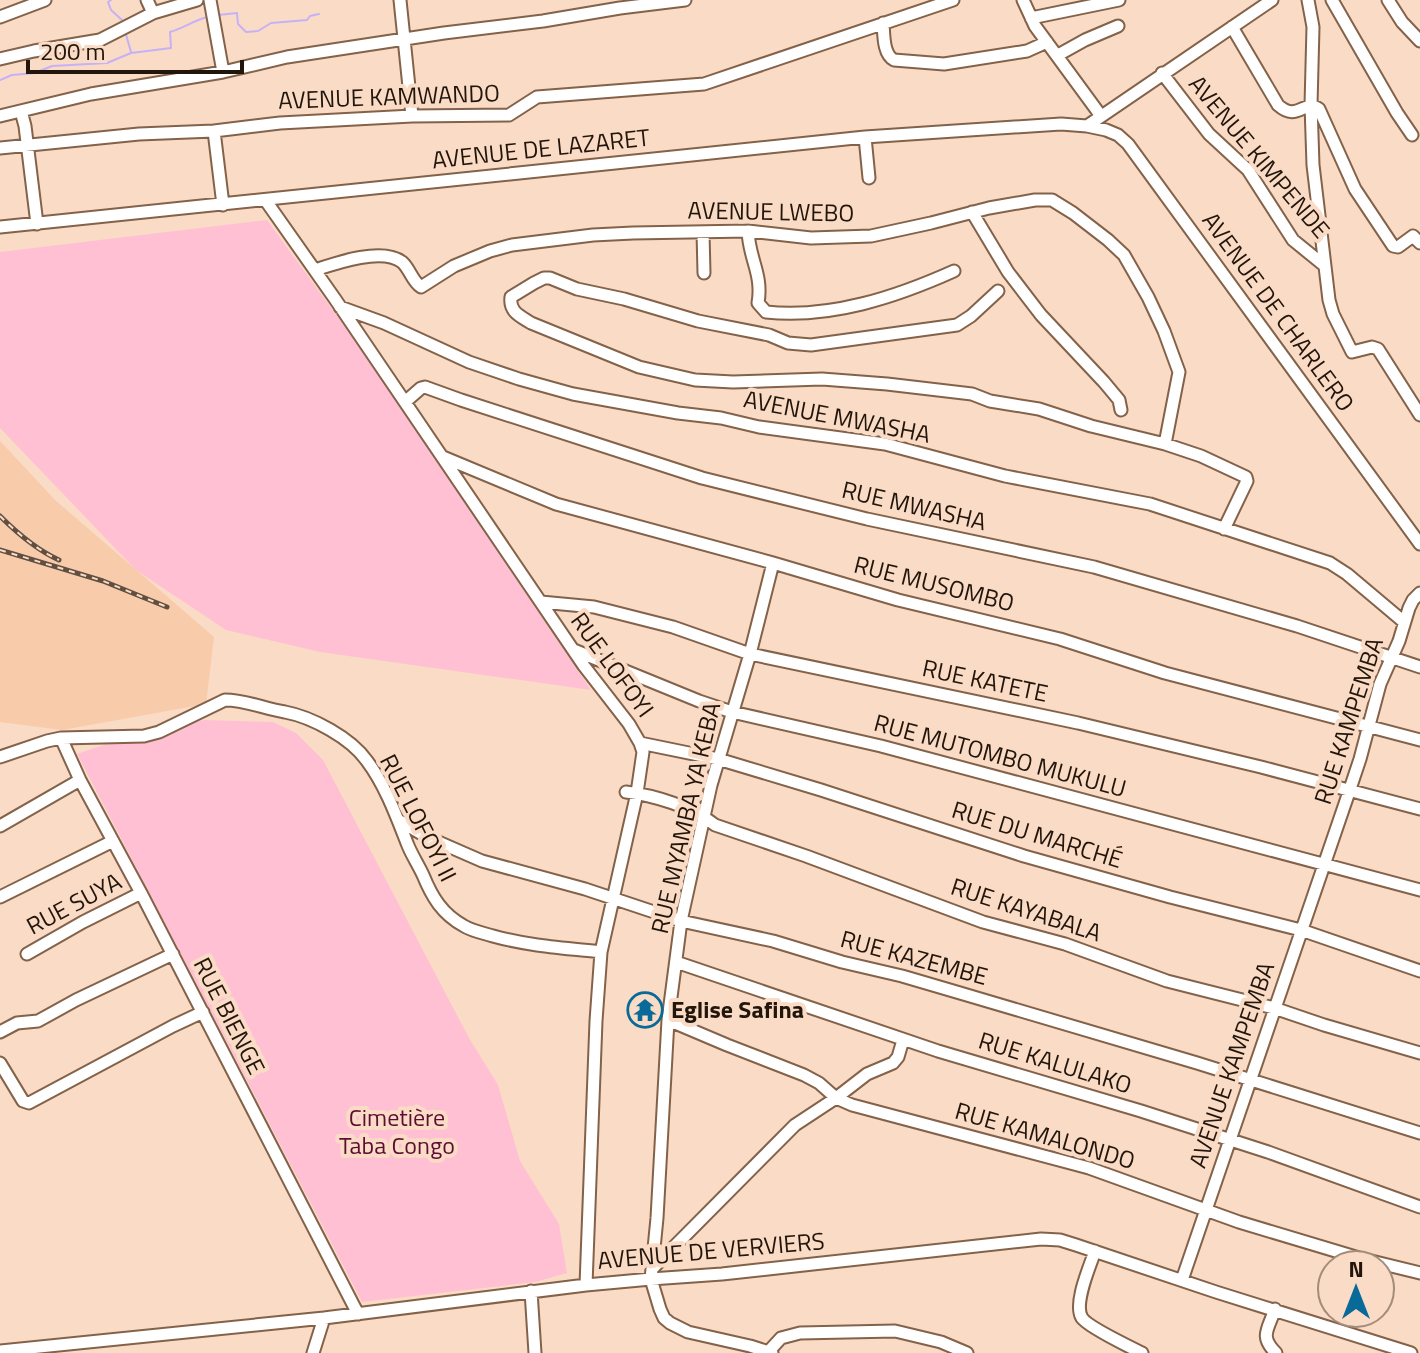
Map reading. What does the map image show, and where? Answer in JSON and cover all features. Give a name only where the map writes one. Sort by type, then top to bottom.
[{"type":"street","points":[[0,17],[45,0]]},
{"type":"street","points":[[147,0],[153,13]]},
{"type":"street","points":[[0,59],[100,40],[153,13],[197,0]]},
{"type":"street","points":[[210,0],[223,72]]},
{"type":"street","points":[[400,0],[412,116]]},
{"type":"street","points":[[0,116],[91,94],[223,72],[287,57],[685,0]]},
{"type":"street","name":"AVENUE KAMWANDO","points":[[0,148],[280,123],[412,116],[504,116],[537,97],[704,84],[953,0]]},
{"type":"street","points":[[1023,0],[1047,42],[1101,116]]},
{"type":"street","points":[[1031,18],[1119,0]]},
{"type":"street","points":[[1087,126],[1272,0]]},
{"type":"street","points":[[1308,0],[1313,19],[1313,165],[1329,300],[1353,353],[1377,348],[1420,415]]},
{"type":"street","points":[[1332,0],[1412,135]]},
{"type":"street","points":[[1388,0],[1402,22],[1420,41]]},
{"type":"street","points":[[883,23],[887,54],[894,60],[944,64],[1027,51],[1047,42]]},
{"type":"street","points":[[1058,55],[1118,26]]},
{"type":"street","points":[[1232,27],[1284,111],[1292,113],[1311,105],[1319,109],[1355,189],[1388,240],[1395,247],[1410,237],[1415,237],[1420,243]]},
{"type":"street","name":"AVENUE KIMPENDE","points":[[1162,73],[1209,134],[1248,170],[1293,240],[1325,266]]},
{"type":"street","points":[[21,111],[37,224]]},
{"type":"street","name":"AVENUE DE LAZARET","points":[[0,227],[865,137],[1061,124],[1087,126]]},
{"type":"street","name":"AVENUE DE CHARLERO","points":[[1087,126],[1113,132],[1128,144],[1420,544]]},
{"type":"street","points":[[214,131],[223,205]]},
{"type":"street","points":[[865,137],[869,178]]},
{"type":"street","name":"AVENUE LWEBO","points":[[315,270],[359,258],[394,257],[406,266],[416,285],[421,287],[454,266],[512,245],[613,234],[748,231],[811,238],[871,236],[972,212],[1035,200],[1052,200],[1124,255],[1148,297],[1178,367],[1179,376],[1165,444]]},
{"type":"street","name":"RUE LOFOYI","points":[[266,201],[490,530],[640,743],[643,759],[632,792],[601,952],[586,1285]]},
{"type":"street","points":[[972,212],[1008,272],[1041,315],[1119,400],[1121,410]]},
{"type":"street","points":[[748,231],[751,255],[760,281],[758,303],[766,312],[827,311],[894,294],[954,271]]},
{"type":"street","points":[[703,232],[704,273]]},
{"type":"street","points":[[998,291],[957,325],[811,345],[788,343],[769,335],[698,321],[577,289],[556,279],[544,278],[511,297],[512,310],[531,323],[639,367],[680,377],[733,382],[822,379],[965,392],[990,401],[1050,411],[1091,426],[1165,444],[1201,456],[1246,477],[1247,481],[1224,529]]},
{"type":"street","name":"AVENUE MWASHA","points":[[340,307],[384,323],[469,362],[573,394],[730,419],[759,427],[885,444],[1005,476],[1150,504],[1330,563],[1404,622]]},
{"type":"street","name":"RUE MWASHA","points":[[405,402],[425,387],[702,478],[867,519],[1094,567],[1297,626],[1420,667]]},
{"type":"street","name":"RUE MUSOMBO","points":[[443,457],[556,504],[898,600],[1060,639],[1165,673],[1420,740]]},
{"type":"street","name":"RUE MYAMBA YA KEBA","points":[[651,1274],[668,1020],[681,921],[718,759],[750,654],[773,563]]},
{"type":"street","name":"RUE KAMPEMBA","points":[[1324,865],[1369,728],[1376,695],[1413,600],[1420,593]]},
{"type":"street","name":"RUE KATETE","points":[[541,602],[594,607],[673,627],[750,654],[1078,723],[1420,809]]},
{"type":"street","name":"RUE MUTOMBO MUKULU","points":[[573,650],[732,712],[881,746],[1420,890]]},
{"type":"street","name":"RUE LOFOYI II","points":[[0,757],[61,738],[144,736],[159,732],[225,700],[296,713],[337,734],[365,758],[400,821],[428,890],[459,924],[522,944],[601,952]]},
{"type":"street","name":"RUE BIENGE","points":[[61,738],[358,1314]]},
{"type":"street","name":"RUE DU MARCHÉ","points":[[640,743],[718,759],[1024,856],[1301,930],[1420,971]]},
{"type":"street","points":[[0,826],[80,780]]},
{"type":"street","name":"RUE KAYABALA","points":[[632,792],[704,816],[715,825],[983,922],[1065,944],[1167,981],[1274,1008],[1420,1053]]},
{"type":"street","name":"RUE KAZEMBE","points":[[400,821],[417,832],[482,861],[681,921],[773,941],[902,976],[1420,1133]]},
{"type":"street","points":[[0,897],[113,841]]},
{"type":"street","name":"AVENUE KAMPEMBA","points":[[1182,1280],[1324,865]]},
{"type":"street","name":"RUE SUYA","points":[[27,954],[141,893]]},
{"type":"street","points":[[0,1032],[17,1023],[38,1021],[173,954]]},
{"type":"street","name":"RUE KALULAKO","points":[[676,962],[903,1040],[1230,1140],[1420,1207]]},
{"type":"street","points":[[0,1063],[25,1103],[29,1103],[203,1012]]},
{"type":"street","name":"RUE KAMALONDO","points":[[668,1020],[804,1075],[836,1098],[864,1109],[1089,1168],[1239,1222],[1420,1273]]},
{"type":"street","points":[[903,1040],[893,1063],[867,1074],[785,1134],[651,1274],[664,1318],[688,1332],[770,1352],[781,1338],[800,1333],[895,1331],[941,1342],[967,1353]]},
{"type":"street","name":"AVENUE DE VERVIERS","points":[[0,1351],[358,1314],[651,1274],[722,1274],[1041,1239],[1060,1240],[1411,1353]]},
{"type":"street","points":[[1095,1251],[1083,1288],[1080,1314],[1083,1320],[1142,1353]]},
{"type":"street","points":[[531,1291],[535,1353]]},
{"type":"street","points":[[1275,1309],[1265,1337],[1276,1353]]},
{"type":"street","points":[[313,1353],[324,1318]]},
{"type":"shaded area","points":[[0,441],[55,500],[214,637],[206,704],[62,730],[0,722]]},
{"type":"green space","points":[[267,220],[351,335],[591,690],[320,652],[226,630],[136,570],[0,428],[0,252]]},
{"type":"green space","name":"Cimetière Taba Congo","points":[[204,720],[273,722],[296,733],[323,760],[469,1038],[498,1085],[520,1161],[559,1224],[567,1273],[535,1282],[362,1302],[77,754],[127,737]]},
{"type":"waterway","points":[[111,0],[108,2],[111,10],[123,25]]},
{"type":"waterway","points":[[218,15],[237,13],[238,24],[246,32],[258,31],[271,23],[307,20],[319,14]]},
{"type":"waterway","points":[[0,80],[52,66],[107,63],[131,53],[171,48],[170,32],[208,17]]},
{"type":"waterway","points":[[125,31],[131,52]]},
{"type":"railway","points":[[0,516],[28,541],[59,560]]},
{"type":"railway","points":[[0,550],[103,581],[167,607]]},
{"type":"place","name":"Eglise Safina","points":[[645,1010]]}]
